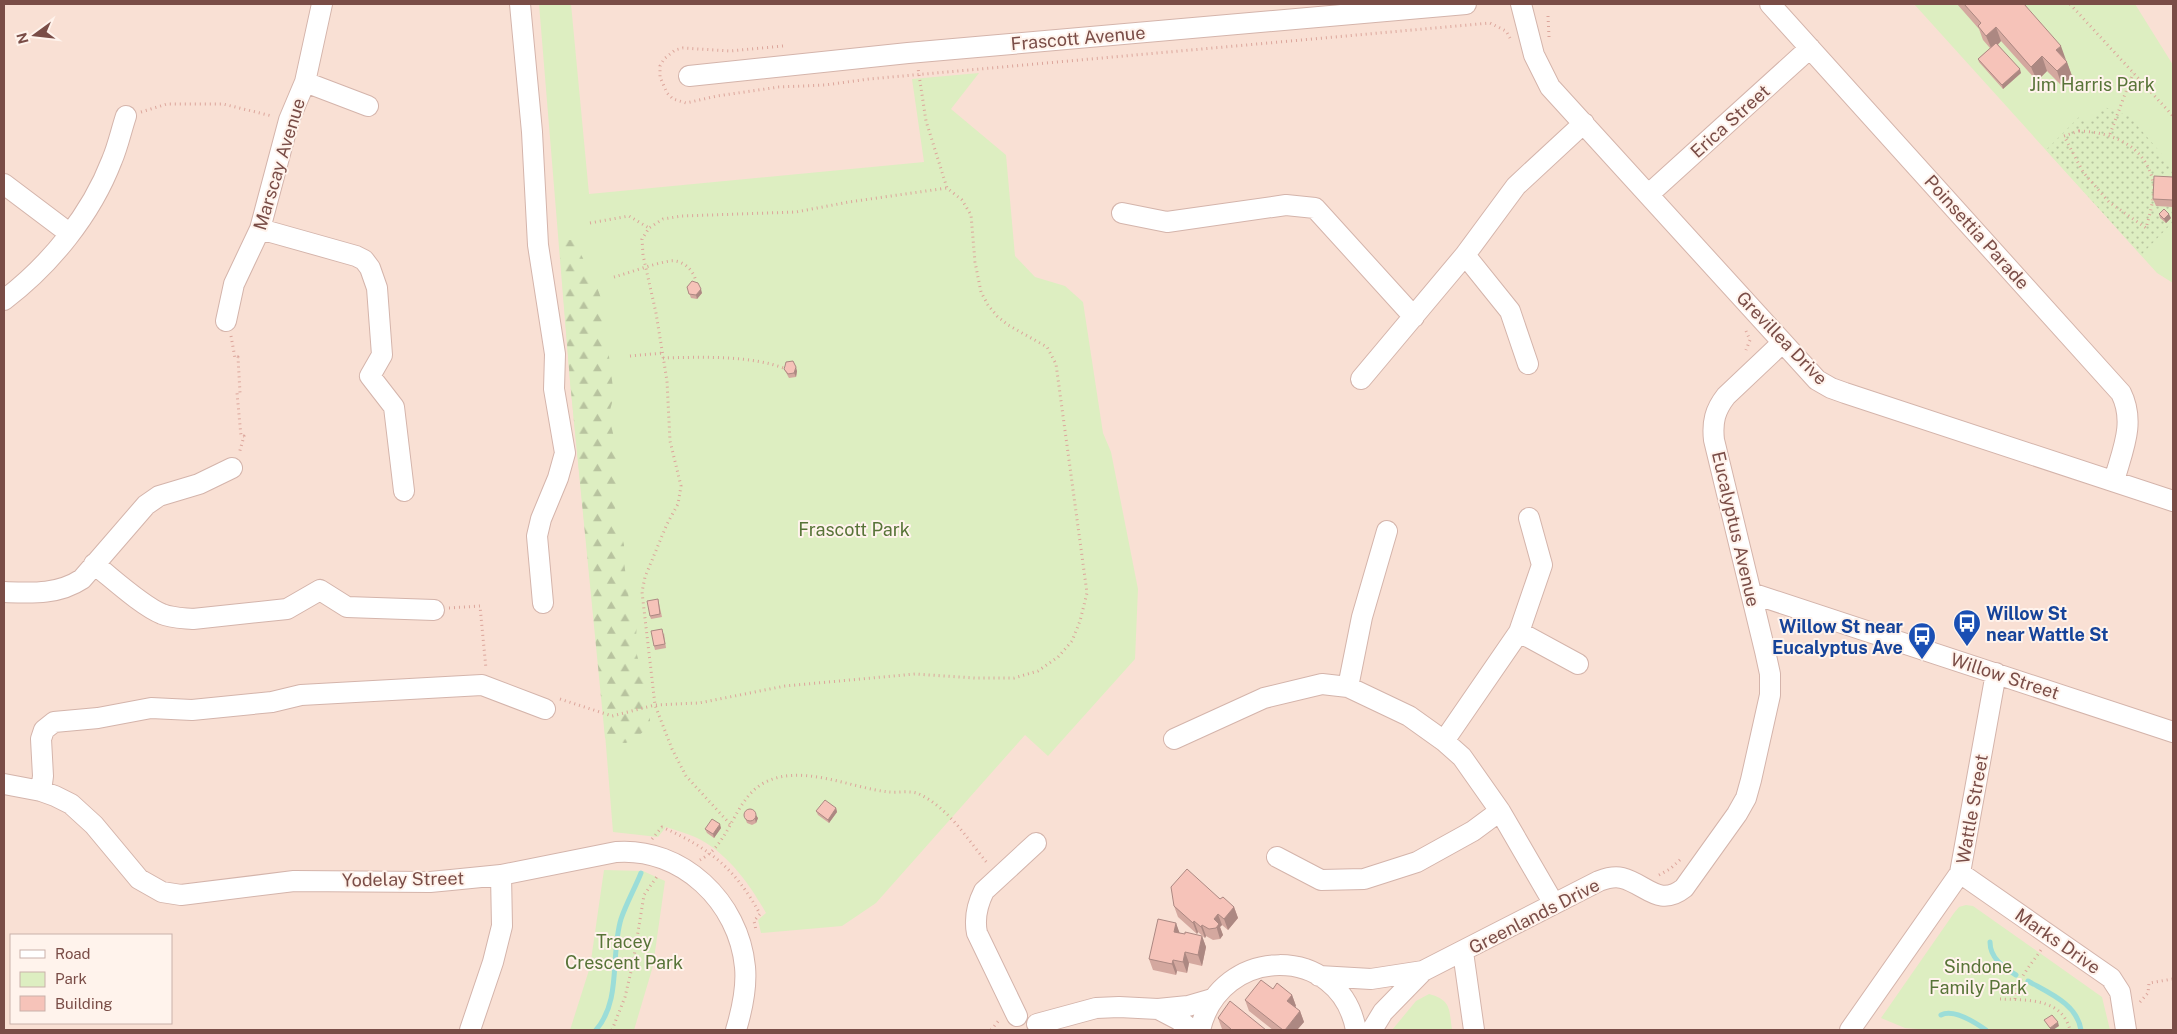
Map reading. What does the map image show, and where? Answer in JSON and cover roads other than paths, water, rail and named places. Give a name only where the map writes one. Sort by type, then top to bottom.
[{"type":"street","name":"Marscay Avenue","points":[[226,321],[234,284],[260,229],[289,120],[305,82],[322,4]]},
{"type":"street","points":[[520,4],[532,132],[538,245],[555,354],[554,389],[565,453],[558,478],[541,519],[537,536],[543,603]]},
{"type":"street","name":"Frascott Avenue","points":[[689,76],[914,52],[1466,4]]},
{"type":"street","name":"Grevillea Drive","points":[[1520,4],[1534,55],[1550,87],[1817,380],[1831,388],[2173,502]]},
{"type":"street","name":"Poinsettia Parade","points":[[1770,4],[2121,393],[2126,403],[2129,421],[2114,481]]},
{"type":"street","name":"Erica Street","points":[[1649,194],[1810,48]]},
{"type":"street","points":[[305,82],[368,106]]},
{"type":"street","points":[[4,300],[45,266],[92,202],[112,160],[126,116]]},
{"type":"street","points":[[1361,379],[1465,255],[1516,186],[1584,123]]},
{"type":"street","points":[[4,184],[69,233]]},
{"type":"street","points":[[1122,213],[1168,222],[1286,205],[1315,208],[1414,317]]},
{"type":"street","points":[[260,229],[356,256],[364,260],[370,268],[377,288],[382,354],[370,376],[394,407],[404,491]]},
{"type":"street","points":[[1465,255],[1510,311],[1528,364]]},
{"type":"street","name":"Eucalyptus Avenue","points":[[1675,895],[1684,888],[1737,814],[1746,798],[1770,695],[1770,674],[1714,440],[1714,417],[1718,406],[1726,396],[1782,343]]},
{"type":"street","points":[[4,592],[37,593],[68,587],[82,579],[146,505],[159,496],[200,484],[232,468]]},
{"type":"street","points":[[1444,742],[1519,632],[1542,566],[1529,518]]},
{"type":"street","points":[[1348,687],[1362,617],[1387,531]]},
{"type":"street","points":[[94,564],[149,607],[161,614],[180,618],[193,619],[287,609],[320,590],[347,607],[434,610]]},
{"type":"street","name":"Willow Street","points":[[1751,593],[2173,732]]},
{"type":"street","points":[[1519,632],[1578,664]]},
{"type":"street","name":"Wattle Street","points":[[1850,1030],[1960,873],[1996,674]]},
{"type":"street","points":[[1174,739],[1264,698],[1322,684],[1348,687],[1409,716],[1462,758],[1500,811],[1554,904]]},
{"type":"street","points":[[40,791],[43,776],[41,739],[44,730],[60,720],[98,718],[151,708],[192,710],[272,702],[301,695],[482,685],[550,703]]},
{"type":"street","name":"Yodelay Street","points":[[4,784],[40,791],[63,800],[83,814],[140,879],[154,889],[171,894],[191,895],[294,881],[430,882],[501,875],[616,852],[644,853],[669,861],[687,870],[716,895],[734,927],[744,955],[745,980],[742,1010],[736,1030]]},
{"type":"street","points":[[1277,857],[1321,880],[1364,879],[1417,862],[1473,831],[1500,811]]},
{"type":"street","points":[[1036,843],[998,876],[984,891],[979,900],[975,922],[977,933],[1014,1019],[1029,1015],[1037,1027],[1096,1008],[1158,1009],[1188,1006],[1212,999]]},
{"type":"street","name":"Marks Drive","points":[[1960,873],[2111,978],[2120,992],[2125,1023]]},
{"type":"street","points":[[470,1030],[493,962],[502,926],[501,875]]},
{"type":"street","name":"Greenlands Drive","points":[[1372,1030],[1383,1012],[1423,972],[1599,881],[1610,877],[1622,878],[1663,896],[1675,895]]},
{"type":"street","points":[[1462,952],[1474,1030]]},
{"type":"street","points":[[1200,1030],[1203,1017],[1212,999],[1227,983],[1256,968],[1288,965],[1309,971],[1334,988],[1346,1002],[1356,1030]]},
{"type":"street","name":"Greenlands Drive","points":[[1318,976],[1371,979],[1423,972]]},
{"type":"street","points":[[1158,1009],[1179,1020],[1192,1030]]},
{"type":"waterway","points":[[596,1030],[604,1018],[609,1005],[621,919],[641,873]]},
{"type":"waterway","points":[[1990,942],[1992,953],[1995,957],[2002,965],[2016,975]]},
{"type":"waterway","points":[[2028,981],[2068,1006],[2074,1013],[2081,1030]]},
{"type":"waterway","points":[[1941,1015],[1952,1013],[1971,1020],[1986,1030]]},
{"type":"place","name":"Willow St near Wattle St","points":[[1967,647]]},
{"type":"place","name":"Willow St near Eucalyptus Ave","points":[[1922,660]]},
{"type":"park label","name":"Jim Harris Park","points":[[2092,84]]},
{"type":"park label","name":"Frascott Park","points":[[854,529]]},
{"type":"park label","name":"Tracey Crescent Park","points":[[624,951]]},
{"type":"park label","name":"Sindone Family Park","points":[[1978,976]]}]
